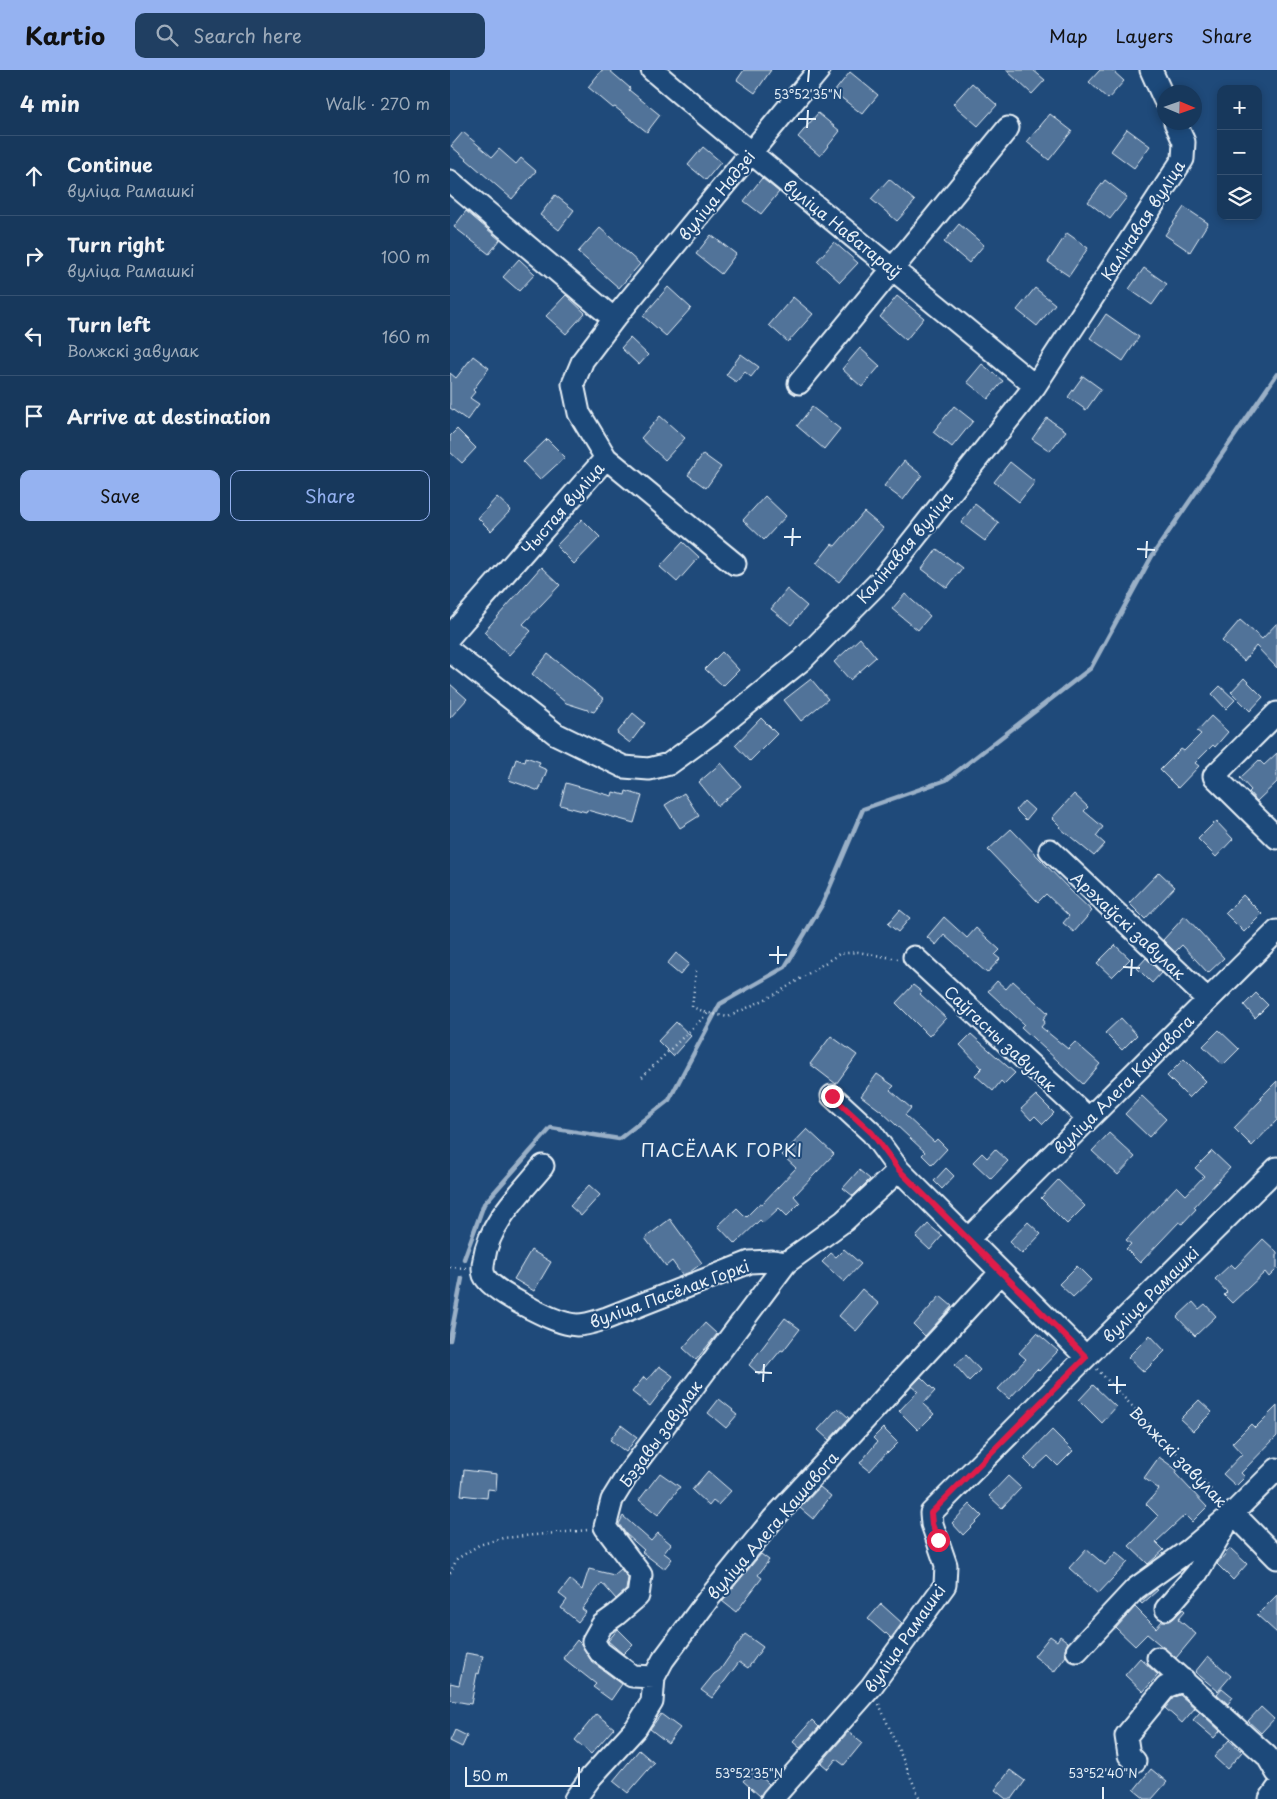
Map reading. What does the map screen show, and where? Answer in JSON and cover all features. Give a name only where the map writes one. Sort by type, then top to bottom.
[{"type":"street","name":"вуліца Наватараў","points":[[652,70],[750,153],[1035,386]]},
{"type":"street","name":"вуліца Надзеі","points":[[614,319],[819,70]]},
{"type":"street","points":[[1150,70],[1157,85]]},
{"type":"street","points":[[799,383],[1008,128]]},
{"type":"street","name":"Калінавая вуліца","points":[[450,651],[556,734],[624,767],[649,769],[669,764],[709,735],[802,660],[883,578],[1035,386],[1183,159],[1184,142],[1179,130]]},
{"type":"street","points":[[450,181],[614,319]]},
{"type":"street","name":"Чыстая вуліца","points":[[450,636],[606,458],[579,413],[573,384],[583,360],[614,319]]},
{"type":"street","points":[[606,458],[735,564]]},
{"type":"street","points":[[1277,713],[1214,776],[1277,838]]},
{"type":"street","name":"Арэхаўскі завулак","points":[[1050,850],[1208,1000]]},
{"type":"street","name":"вуліца Алега Кашавога","points":[[969,1238],[1277,931]]},
{"type":"street","name":"Саўгасны завулак","points":[[914,957],[1088,1118]]},
{"type":"street","points":[[832,1096],[872,1133],[899,1170],[1086,1357]]},
{"type":"street","name":"вуліца Пасёлак Горкі","points":[[542,1166],[504,1214],[489,1239],[483,1270],[487,1279],[520,1304],[549,1316],[576,1325],[586,1324],[607,1318],[750,1262],[772,1261],[786,1263]]},
{"type":"street","name":"вуліца Рамашкі","points":[[772,1799],[871,1686],[945,1585],[946,1565],[932,1524],[931,1513],[1277,1168]]},
{"type":"street","points":[[786,1263],[844,1221],[899,1170]]},
{"type":"street","name":"Бэзавы завулак","points":[[654,1677],[632,1676],[600,1652],[593,1641],[602,1625],[638,1596],[642,1575],[605,1527],[612,1500],[628,1474],[786,1263]]},
{"type":"street","name":"вуліца Алега Кашавога","points":[[575,1799],[591,1777],[636,1728],[652,1702],[654,1677],[663,1660],[709,1598],[773,1519],[1001,1272]]},
{"type":"street","points":[[1077,1651],[1135,1589],[1189,1550],[1233,1512],[1277,1469]]},
{"type":"street","points":[[1166,1609],[1198,1573],[1233,1512]]},
{"type":"street","name":"Волжскі завулак","points":[[1233,1512],[1277,1558]]},
{"type":"street","points":[[1158,1658],[1267,1756],[1277,1772]]},
{"type":"street","points":[[1135,1761],[1129,1755],[1126,1736],[1166,1687],[1184,1680]]},
{"type":"street","points":[[1270,1799],[1277,1789]]},
{"type":"path","points":[[696,972],[692,1007],[728,1017],[776,994],[840,954],[858,952],[894,960],[914,957]]},
{"type":"path","points":[[642,1077],[708,1013]]},
{"type":"path","name":"Волжскі завулак","points":[[1086,1357],[1233,1512]]},
{"type":"path","points":[[450,1573],[458,1558],[479,1545],[502,1538],[584,1531]]},
{"type":"path","points":[[871,1686],[920,1799]]},
{"type":"building","points":[[602,70],[609,70],[630,88],[629,90],[660,115],[647,132],[615,107],[613,108],[588,87]]},
{"type":"building","points":[[744,70],[771,70],[755,93],[737,80]]},
{"type":"building","points":[[1006,70],[1033,70],[1045,80],[1032,94]]},
{"type":"building","points":[[1100,70],[1112,70],[1124,81],[1108,99],[1089,82]]},
{"type":"building","points":[[850,72],[878,95],[862,114],[834,92]]},
{"type":"building","points":[[972,83],[997,105],[978,126],[953,104]]},
{"type":"building","points":[[818,113],[840,131],[820,156],[798,137]]},
{"type":"building","points":[[1050,114],[1072,131],[1049,160],[1027,142]]},
{"type":"building","points":[[1127,129],[1150,146],[1134,168],[1111,151]]},
{"type":"building","points":[[463,132],[492,157],[499,149],[516,164],[521,158],[536,171],[512,199],[451,146]]},
{"type":"building","points":[[703,147],[721,162],[706,180],[688,165]]},
{"type":"building","points":[[762,178],[779,192],[761,214],[744,201]]},
{"type":"building","points":[[889,179],[915,201],[897,221],[871,199]]},
{"type":"building","points":[[1105,180],[1127,197],[1110,219],[1088,202]]},
{"type":"building","points":[[555,195],[574,210],[559,230],[540,215]]},
{"type":"building","points":[[1184,207],[1208,223],[1190,252],[1165,235]]},
{"type":"building","points":[[466,211],[500,240],[489,254],[454,227]]},
{"type":"building","points":[[959,224],[984,245],[969,263],[944,242]]},
{"type":"building","points":[[600,228],[640,264],[619,288],[578,252]]},
{"type":"building","points":[[1067,233],[1088,248],[1069,276],[1048,262]]},
{"type":"building","points":[[711,235],[736,254],[721,274],[696,254]]},
{"type":"building","points":[[834,242],[858,263],[840,282],[817,261]]},
{"type":"building","points":[[519,259],[535,274],[519,291],[503,277]]},
{"type":"building","points":[[1144,268],[1167,284],[1152,305],[1129,289]]},
{"type":"building","points":[[668,287],[691,308],[666,336],[643,316]]},
{"type":"building","points":[[1035,288],[1055,304],[1037,326],[1017,310]]},
{"type":"building","points":[[566,295],[585,313],[566,334],[546,316]]},
{"type":"building","points":[[897,296],[924,318],[906,340],[880,317]]},
{"type":"building","points":[[793,297],[813,314],[788,342],[769,325]]},
{"type":"building","points":[[1106,314],[1139,337],[1123,361],[1090,338]]},
{"type":"building","points":[[630,338],[648,355],[639,365],[621,348]]},
{"type":"building","points":[[860,348],[880,366],[862,387],[842,369]]},
{"type":"building","points":[[741,354],[759,367],[751,377],[745,372],[736,382],[726,375]]},
{"type":"building","points":[[473,356],[489,368],[473,390],[475,392],[470,398],[479,404],[467,420],[450,408],[450,373],[456,378]]},
{"type":"building","points":[[982,364],[1003,381],[988,399],[967,382]]},
{"type":"building","points":[[1083,376],[1101,389],[1086,410],[1068,397]]},
{"type":"building","points":[[954,406],[973,421],[952,447],[933,432]]},
{"type":"building","points":[[812,407],[840,429],[824,449],[797,426]]},
{"type":"building","points":[[660,416],[685,438],[665,460],[641,438]]},
{"type":"building","points":[[1047,418],[1066,431],[1050,451],[1032,439]]},
{"type":"building","points":[[457,429],[476,448],[462,463],[450,452],[450,436]]},
{"type":"building","points":[[547,439],[565,457],[540,480],[523,462]]},
{"type":"building","points":[[703,454],[721,467],[706,488],[688,475]]},
{"type":"building","points":[[904,461],[922,475],[903,500],[884,486]]},
{"type":"building","points":[[1010,462],[1035,482],[1019,502],[994,482]]},
{"type":"building","points":[[765,496],[786,516],[764,540],[743,520]]},
{"type":"building","points":[[497,497],[511,510],[491,531],[478,518]]},
{"type":"building","points":[[975,504],[999,523],[985,541],[961,523]]},
{"type":"building","points":[[864,512],[883,528],[839,582],[816,564],[832,544],[835,546]]},
{"type":"building","points":[[582,519],[600,537],[574,564],[556,546]]},
{"type":"building","points":[[683,542],[699,557],[677,582],[660,567]]},
{"type":"building","points":[[937,549],[962,568],[947,588],[922,569]]},
{"type":"building","points":[[541,567],[560,585],[523,624],[531,631],[509,655],[484,632]]},
{"type":"building","points":[[787,589],[807,606],[791,625],[771,609]]},
{"type":"building","points":[[905,594],[930,616],[918,630],[892,609]]},
{"type":"building","points":[[1240,620],[1262,639],[1277,623],[1277,668],[1256,646],[1244,661],[1222,641]]},
{"type":"building","points":[[860,638],[876,657],[850,680],[834,662]]},
{"type":"building","points":[[722,652],[739,670],[723,686],[705,669]]},
{"type":"building","points":[[548,654],[604,699],[594,712],[566,703],[532,674]]},
{"type":"building","points":[[1244,678],[1263,697],[1250,711],[1231,692]]},
{"type":"building","points":[[811,679],[828,699],[801,721],[784,700]]},
{"type":"building","points":[[450,684],[467,699],[450,718]]},
{"type":"building","points":[[1220,686],[1235,700],[1226,709],[1212,694]]},
{"type":"building","points":[[633,713],[645,723],[630,743],[617,733]]},
{"type":"building","points":[[1211,716],[1228,732],[1215,747],[1213,745],[1195,763],[1199,766],[1178,788],[1160,770],[1181,749],[1184,751],[1201,734],[1197,731]]},
{"type":"building","points":[[761,718],[777,734],[750,761],[735,745]]},
{"type":"building","points":[[1277,753],[1277,782],[1257,801],[1249,792],[1251,790],[1240,778],[1259,760],[1264,765]]},
{"type":"building","points":[[526,757],[540,762],[538,766],[547,770],[539,791],[509,780],[516,759],[525,762]]},
{"type":"building","points":[[721,763],[741,786],[718,806],[699,782]]},
{"type":"building","points":[[566,783],[612,796],[613,792],[625,795],[626,791],[642,796],[634,823],[587,810],[586,812],[560,805]]},
{"type":"building","points":[[684,793],[699,816],[680,828],[665,805]]},
{"type":"building","points":[[1074,794],[1088,807],[1084,811],[1103,827],[1096,836],[1105,844],[1094,856],[1060,828],[1052,818]]},
{"type":"building","points":[[1024,801],[1034,810],[1026,820],[1016,810]]},
{"type":"building","points":[[1216,821],[1233,839],[1216,857],[1198,839]]},
{"type":"building","points":[[1011,829],[1092,911],[1074,932],[1063,923],[1069,916],[1046,894],[1038,902],[988,850]]},
{"type":"building","points":[[1159,872],[1175,887],[1145,919],[1129,903]]},
{"type":"building","points":[[1243,895],[1262,914],[1244,932],[1225,913]]},
{"type":"building","points":[[900,910],[910,918],[898,932],[888,924]]},
{"type":"building","points":[[1185,916],[1224,958],[1208,973],[1182,945],[1175,952],[1163,940]]},
{"type":"building","points":[[944,917],[967,938],[976,928],[1000,950],[995,955],[1000,959],[987,973],[944,935],[936,945],[927,937]]},
{"type":"building","points":[[1115,945],[1130,959],[1112,977],[1097,963]]},
{"type":"building","points":[[676,953],[689,964],[680,975],[667,964]]},
{"type":"building","points":[[1146,958],[1161,973],[1152,983],[1137,968]]},
{"type":"building","points":[[997,981],[1006,989],[1013,981],[1048,1013],[1043,1019],[1045,1022],[1041,1027],[1068,1049],[1075,1042],[1100,1064],[1083,1084],[1021,1027],[1024,1024],[988,991]]},
{"type":"building","points":[[913,985],[946,1018],[929,1036],[896,1003]]},
{"type":"building","points":[[1256,993],[1268,1005],[1255,1018],[1244,1005]]},
{"type":"building","points":[[1121,1018],[1137,1035],[1122,1050],[1105,1033]]},
{"type":"building","points":[[676,1022],[691,1036],[673,1056],[658,1041]]},
{"type":"building","points":[[1219,1030],[1239,1049],[1223,1065],[1203,1046]]},
{"type":"building","points":[[971,1034],[1015,1073],[1004,1084],[1001,1081],[993,1091],[975,1075],[982,1068],[960,1045]]},
{"type":"building","points":[[831,1036],[857,1055],[836,1084],[810,1064]]},
{"type":"building","points":[[1184,1059],[1206,1081],[1189,1098],[1167,1076]]},
{"type":"building","points":[[877,1074],[894,1086],[890,1090],[911,1108],[905,1115],[934,1142],[937,1139],[947,1149],[932,1165],[922,1155],[925,1152],[881,1111],[861,1096]]},
{"type":"building","points":[[1277,1081],[1277,1120],[1252,1146],[1234,1128]]},
{"type":"building","points":[[1036,1095],[1054,1113],[1043,1124],[1035,1116],[1031,1120],[1021,1109]]},
{"type":"building","points":[[1142,1096],[1166,1119],[1149,1137],[1125,1114]]},
{"type":"building","points":[[807,1129],[834,1154],[794,1196],[800,1203],[787,1216],[779,1208],[763,1223],[760,1220],[735,1244],[718,1226],[737,1208],[746,1217],[760,1203],[762,1204],[796,1168],[782,1155]]},
{"type":"building","points":[[1109,1133],[1135,1157],[1118,1175],[1092,1151]]},
{"type":"building","points":[[995,1149],[1008,1161],[991,1179],[973,1162],[982,1153],[987,1158]]},
{"type":"building","points":[[1212,1151],[1230,1168],[1194,1207],[1196,1209],[1182,1224],[1179,1222],[1140,1263],[1126,1249],[1131,1244],[1126,1240],[1177,1186],[1186,1195],[1204,1176],[1195,1168]]},
{"type":"building","points":[[946,1168],[954,1176],[942,1189],[934,1181]]},
{"type":"building","points":[[859,1170],[870,1179],[853,1196],[843,1188]]},
{"type":"building","points":[[1058,1180],[1085,1206],[1067,1224],[1041,1198]]},
{"type":"building","points":[[589,1185],[600,1195],[581,1216],[570,1206]]},
{"type":"building","points":[[670,1219],[702,1263],[690,1272],[682,1275],[672,1261],[666,1266],[645,1238]]},
{"type":"building","points":[[1028,1222],[1041,1234],[1022,1254],[1009,1242]]},
{"type":"building","points":[[928,1224],[942,1236],[930,1250],[916,1237]]},
{"type":"building","points":[[1263,1239],[1277,1252],[1277,1269],[1269,1277],[1265,1272],[1232,1303],[1224,1295],[1227,1292],[1215,1279],[1231,1264],[1235,1268]]},
{"type":"building","points":[[844,1249],[861,1264],[844,1282],[822,1262],[831,1253],[836,1257]]},
{"type":"building","points":[[531,1250],[551,1262],[534,1291],[514,1279]]},
{"type":"building","points":[[1077,1266],[1091,1280],[1073,1297],[1059,1284]]},
{"type":"building","points":[[862,1289],[879,1304],[856,1331],[839,1316]]},
{"type":"building","points":[[940,1296],[952,1306],[925,1336],[914,1325]]},
{"type":"building","points":[[1193,1302],[1199,1309],[1205,1304],[1216,1316],[1195,1336],[1177,1317]]},
{"type":"building","points":[[785,1318],[800,1329],[783,1351],[781,1350],[760,1375],[749,1365]]},
{"type":"building","points":[[705,1323],[717,1334],[696,1360],[683,1348]]},
{"type":"building","points":[[1037,1333],[1058,1351],[1039,1371],[1037,1369],[1009,1399],[998,1389],[1026,1359],[1019,1353]]},
{"type":"building","points":[[1150,1335],[1165,1351],[1144,1372],[1128,1357]]},
{"type":"building","points":[[966,1355],[980,1370],[969,1381],[955,1365]]},
{"type":"building","points":[[659,1366],[673,1376],[650,1406],[632,1392],[644,1377],[647,1380]]},
{"type":"building","points":[[921,1377],[935,1391],[923,1404],[934,1414],[918,1430],[899,1411],[918,1391],[912,1386]]},
{"type":"building","points":[[1093,1385],[1116,1407],[1102,1423],[1079,1400]]},
{"type":"building","points":[[719,1399],[737,1415],[726,1428],[708,1413]]},
{"type":"building","points":[[1199,1400],[1212,1412],[1193,1431],[1180,1419]]},
{"type":"building","points":[[1277,1406],[1277,1436],[1241,1473],[1245,1477],[1236,1486],[1223,1474],[1242,1454],[1232,1443],[1251,1424],[1255,1428]]},
{"type":"building","points":[[838,1408],[849,1418],[829,1440],[818,1430]]},
{"type":"building","points":[[621,1425],[637,1437],[626,1452],[610,1440]]},
{"type":"building","points":[[883,1428],[898,1443],[870,1471],[860,1463],[877,1442],[873,1438]]},
{"type":"building","points":[[1052,1430],[1073,1451],[1058,1466],[1048,1456],[1034,1469],[1024,1459]]},
{"type":"building","points":[[1159,1457],[1177,1470],[1175,1473],[1207,1507],[1192,1522],[1185,1515],[1156,1542],[1164,1550],[1148,1564],[1129,1546],[1158,1516],[1146,1504],[1159,1489],[1144,1478]]},
{"type":"building","points":[[464,1470],[497,1474],[496,1490],[488,1489],[487,1498],[461,1495]]},
{"type":"building","points":[[708,1471],[731,1491],[718,1505],[713,1501],[709,1506],[692,1490]]},
{"type":"building","points":[[660,1473],[680,1487],[658,1515],[639,1500]]},
{"type":"building","points":[[1008,1476],[1021,1488],[1002,1508],[989,1496]]},
{"type":"building","points":[[820,1487],[831,1496],[813,1519],[800,1508]]},
{"type":"building","points":[[970,1504],[982,1516],[963,1535],[952,1523]]},
{"type":"building","points":[[623,1516],[651,1541],[658,1533],[671,1544],[664,1553],[672,1559],[664,1569],[642,1552],[644,1550],[626,1534],[619,1524]]},
{"type":"building","points":[[1230,1548],[1247,1564],[1233,1580],[1217,1564]]},
{"type":"building","points":[[1086,1549],[1105,1565],[1116,1552],[1128,1562],[1098,1594],[1069,1568]]},
{"type":"building","points":[[761,1554],[769,1560],[758,1575],[762,1578],[736,1612],[722,1601]]},
{"type":"building","points":[[589,1569],[614,1575],[621,1569],[628,1578],[626,1590],[616,1599],[602,1583],[582,1609],[586,1612],[578,1622],[561,1608],[567,1600],[559,1594],[570,1580],[582,1590]]},
{"type":"building","points":[[1156,1589],[1158,1590],[1142,1604],[1140,1602]]},
{"type":"building","points":[[1277,1595],[1277,1633],[1257,1615]]},
{"type":"building","points":[[881,1604],[902,1623],[891,1638],[868,1619]]},
{"type":"building","points":[[1135,1607],[1156,1628],[1162,1621],[1170,1621],[1183,1609],[1185,1611],[1178,1619],[1196,1634],[1176,1658],[1147,1634],[1135,1646],[1116,1628]]},
{"type":"building","points":[[618,1629],[633,1644],[623,1654],[608,1641]]},
{"type":"building","points":[[745,1634],[763,1647],[748,1668],[739,1662],[712,1698],[701,1690],[714,1674],[720,1670]]},
{"type":"building","points":[[1050,1636],[1057,1641],[1060,1636],[1068,1642],[1065,1649],[1066,1656],[1054,1672],[1034,1656]]},
{"type":"building","points":[[577,1640],[592,1662],[622,1684],[611,1700],[593,1687],[596,1684],[563,1658]]},
{"type":"building","points":[[466,1653],[483,1656],[479,1674],[477,1673],[471,1704],[450,1700],[450,1683],[459,1685]]},
{"type":"building","points":[[1208,1656],[1231,1676],[1218,1691],[1195,1672]]},
{"type":"building","points":[[1140,1658],[1158,1675],[1143,1692],[1125,1675]]},
{"type":"building","points":[[1222,1688],[1233,1697],[1228,1704],[1217,1694]]},
{"type":"building","points":[[1180,1695],[1195,1708],[1182,1723],[1165,1708],[1174,1697]]},
{"type":"building","points":[[1261,1707],[1274,1719],[1261,1733],[1248,1721]]},
{"type":"building","points":[[1200,1712],[1220,1731],[1214,1738],[1193,1720]]},
{"type":"building","points":[[596,1714],[614,1728],[591,1754],[575,1740]]},
{"type":"building","points":[[661,1714],[680,1728],[668,1743],[650,1729]]},
{"type":"building","points":[[812,1720],[819,1727],[800,1748],[793,1742]]},
{"type":"building","points":[[455,1730],[467,1736],[462,1747],[450,1741]]},
{"type":"building","points":[[848,1732],[862,1743],[844,1765],[836,1759],[828,1769],[821,1763]]},
{"type":"building","points":[[1229,1740],[1242,1752],[1227,1769],[1214,1757]]},
{"type":"building","points":[[639,1750],[654,1763],[628,1793],[613,1781]]},
{"type":"building","points":[[753,1769],[769,1784],[760,1796],[743,1781]]},
{"type":"building","points":[[1151,1769],[1167,1782],[1152,1799],[1145,1799],[1134,1790]]},
{"type":"building","points":[[1010,1770],[1025,1781],[1012,1799],[1006,1799],[995,1790]]},
{"type":"waterway","points":[[464,1259],[484,1204],[551,1128],[619,1139],[669,1100],[720,1004],[785,967],[823,903],[863,809],[946,780],[1091,668],[1152,556],[1277,374]]},
{"type":"waterway","points":[[450,1340],[462,1278]]},
{"type":"district","name":"ПАСЁЛАК ГОРКІ","points":[[722,1149]]},
{"type":"route","points":[[832,1096],[872,1133],[899,1170],[1086,1357],[931,1513],[932,1524],[938,1540]]}]
